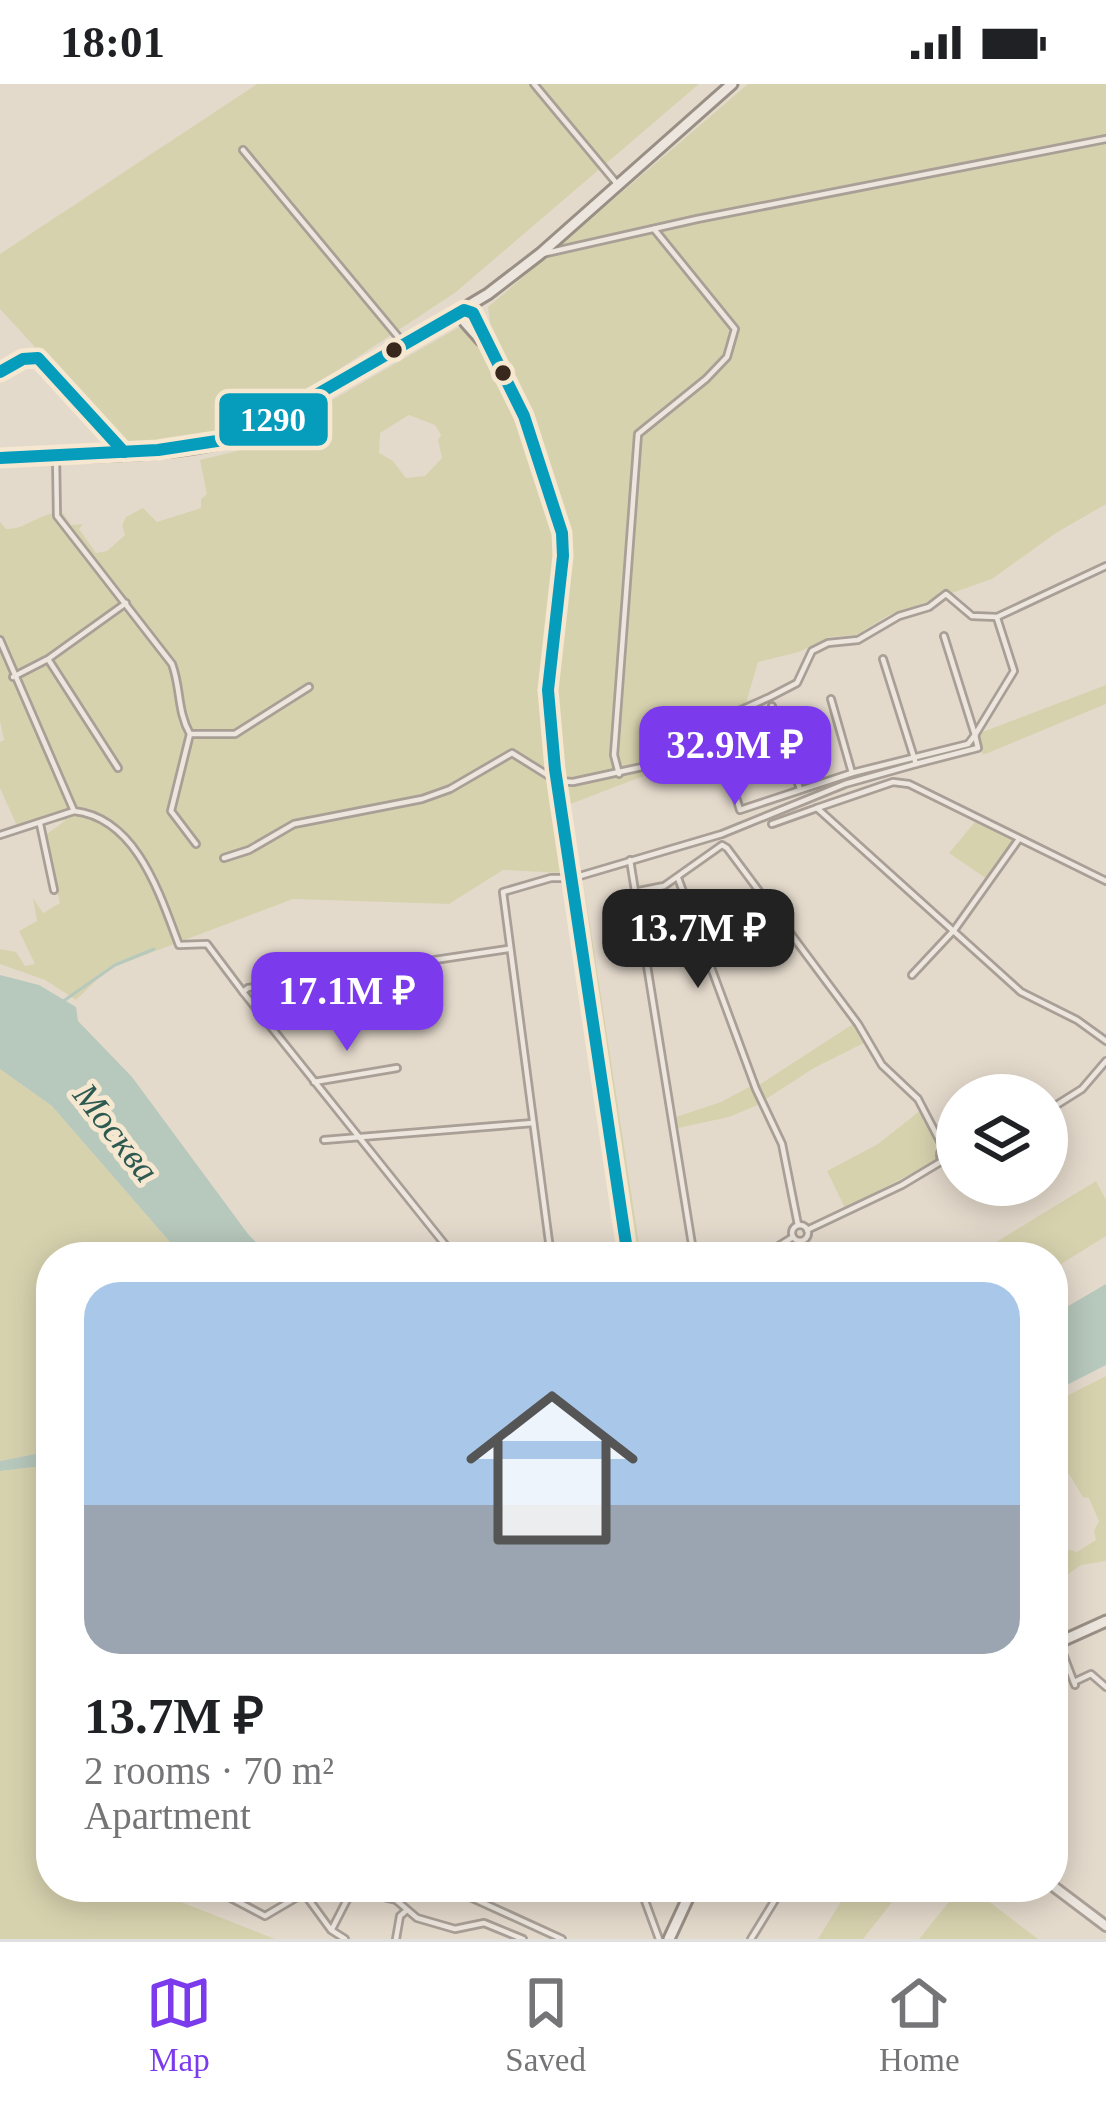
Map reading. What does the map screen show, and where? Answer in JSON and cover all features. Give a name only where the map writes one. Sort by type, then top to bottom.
[{"type":"main road","points":[[0,458],[198,446],[253,433],[488,294],[540,254],[732,84]]},
{"type":"main road","points":[[471,322],[488,294]]},
{"type":"main road","points":[[464,310],[524,416],[562,533],[548,690],[557,781],[626,1242]]},
{"type":"main road","points":[[444,323],[471,322]]},
{"type":"main road","points":[[1068,1638],[1106,1621]]},
{"type":"main road","points":[[669,1939],[686,1902]]},
{"type":"street","points":[[534,84],[618,184]]},
{"type":"street","points":[[540,254],[1106,139]]},
{"type":"street","points":[[243,150],[405,345]]},
{"type":"street","points":[[619,774],[614,755],[638,434],[706,380],[727,357],[736,329],[653,229]]},
{"type":"street","points":[[0,372],[23,359],[38,358],[124,452]]},
{"type":"street","points":[[56,456],[57,515],[178,678],[181,718],[190,734],[171,812],[196,844]]},
{"type":"street","points":[[224,858],[249,850],[294,824],[422,799],[512,753],[557,781],[642,767],[662,744],[702,715],[725,717],[796,683],[812,651],[828,643],[858,640],[899,616],[929,607],[946,594],[972,616],[997,617],[1106,566]]},
{"type":"street","points":[[13,677],[48,659],[126,603]]},
{"type":"street","points":[[975,735],[1014,671],[997,617]]},
{"type":"street","points":[[740,810],[852,773],[978,748],[944,636]]},
{"type":"street","points":[[0,640],[74,812]]},
{"type":"street","points":[[48,659],[118,768]]},
{"type":"street","points":[[883,659],[915,761]]},
{"type":"street","points":[[190,734],[235,734],[309,687]]},
{"type":"street","points":[[830,699],[852,773]]},
{"type":"street","points":[[772,706],[800,789]]},
{"type":"street","points":[[548,1242],[502,892],[551,878],[573,878],[744,826],[844,784],[915,761]]},
{"type":"street","points":[[728,768],[744,826]]},
{"type":"street","points":[[772,824],[893,782],[909,784],[1106,881]]},
{"type":"street","points":[[817,808],[1021,992],[1077,1019],[1106,1041]]},
{"type":"street","points":[[0,835],[74,812],[90,813],[107,822],[138,853],[179,945],[206,944],[443,1242]]},
{"type":"street","points":[[40,824],[54,890]]},
{"type":"street","points":[[912,975],[955,929],[1019,839]]},
{"type":"street","points":[[634,892],[664,886],[722,845],[727,848],[858,1024],[878,1059],[918,1099],[936,1134]]},
{"type":"street","points":[[630,860],[692,1242]]},
{"type":"street","points":[[678,878],[756,1089],[782,1144],[798,1226]]},
{"type":"street","points":[[243,992],[510,949]]},
{"type":"street","points":[[1068,1098],[1106,1061]]},
{"type":"street","points":[[314,1082],[397,1068]]},
{"type":"street","points":[[324,1140],[533,1124]]},
{"type":"street","points":[[785,1242],[793,1237],[803,1240],[807,1230],[936,1165]]},
{"type":"street","points":[[798,1226],[807,1230]]},
{"type":"street","points":[[793,1237],[798,1226]]},
{"type":"street","points":[[1068,1669],[1075,1684],[1090,1674],[1106,1687]]},
{"type":"street","points":[[1068,1897],[1106,1926]]},
{"type":"street","points":[[242,1902],[265,1916],[289,1902]]},
{"type":"street","points":[[311,1902],[331,1930],[345,1939]]},
{"type":"street","points":[[331,1930],[346,1902]]},
{"type":"street","points":[[398,1902],[417,1918],[455,1929],[484,1923],[523,1939]]},
{"type":"street","points":[[481,1902],[562,1939]]},
{"type":"street","points":[[645,1902],[659,1939]]},
{"type":"street","points":[[751,1939],[774,1902]]},
{"type":"street","points":[[396,1939],[400,1916],[407,1910]]},
{"type":"street","points":[[451,1939],[455,1929]]},
{"type":"shaded area","points":[[257,84],[699,84],[456,292],[267,417],[197,441],[124,444],[0,309],[0,254]]},
{"type":"shaded area","points":[[748,84],[1106,84],[1106,504],[992,579],[889,615],[856,635],[829,637],[799,652],[758,662],[735,741],[568,805],[561,775],[549,775],[562,873],[503,870],[449,904],[293,899],[108,969],[76,1000],[45,980],[0,964],[0,949],[16,952],[25,966],[35,964],[19,931],[37,921],[33,898],[43,913],[60,903],[44,836],[66,820],[17,826],[0,788],[0,742],[4,740],[0,721],[0,522],[14,529],[63,513],[71,525],[83,524],[79,529],[96,553],[107,551],[125,535],[126,517],[143,508],[157,522],[201,508],[207,494],[200,460],[249,448],[459,327],[485,349],[493,345],[488,307]],"holes":[[[409,415],[435,425],[441,435],[442,458],[425,476],[406,478],[393,461],[379,453],[380,433]]]},
{"type":"shaded area","points":[[1106,685],[1106,704],[983,755],[977,734]]},
{"type":"shaded area","points":[[975,822],[1014,840],[987,879],[949,853]]},
{"type":"shaded area","points":[[583,879],[639,1242],[631,1242]]},
{"type":"shaded area","points":[[853,1024],[866,1042],[766,1099],[759,1085]]},
{"type":"shaded area","points":[[0,1069],[52,1106],[170,1242],[36,1242],[36,1454],[0,1461]]},
{"type":"shaded area","points":[[751,1086],[760,1104],[729,1117],[678,1128],[676,1117]]},
{"type":"shaded area","points":[[921,1110],[936,1139],[936,1161],[845,1208],[827,1171],[878,1144]]},
{"type":"shaded area","points":[[1096,1181],[1106,1200],[1106,1236],[1068,1260],[1068,1242],[996,1242],[1055,1206],[1068,1206],[1068,1198]]},
{"type":"shaded area","points":[[1106,1376],[1106,1561],[1081,1565],[1068,1574],[1068,1550],[1077,1552],[1096,1540],[1099,1521],[1089,1498],[1083,1497],[1068,1474],[1068,1395]]},
{"type":"shaded area","points":[[36,1467],[36,1902],[181,1902],[275,1939],[0,1939],[0,1471]]},
{"type":"shaded area","points":[[841,1902],[892,1902],[863,1939],[818,1939]]},
{"type":"shaded area","points":[[949,1902],[990,1902],[1038,1939],[919,1939]]},
{"type":"water","name":"Москва","points":[[0,975],[39,985],[76,1007],[78,1021],[132,1077],[256,1242],[170,1242],[52,1106],[0,1069]]},
{"type":"water","points":[[1106,1284],[1106,1365],[1068,1384],[1068,1306]]},
{"type":"water","points":[[36,1454],[36,1467],[0,1471],[0,1461]]},
{"type":"waterway","points":[[62,1002],[115,965],[154,949]]},
{"type":"transit line","name":"1290","points":[[0,458],[158,450],[243,437],[464,310],[473,313],[524,416],[562,533],[548,690],[555,769],[626,1242]]},
{"type":"transit line","name":"1290","points":[[0,372],[23,359],[38,358],[124,452]]}]
